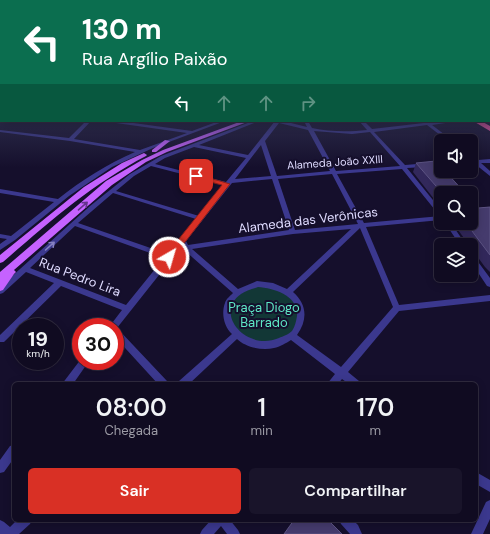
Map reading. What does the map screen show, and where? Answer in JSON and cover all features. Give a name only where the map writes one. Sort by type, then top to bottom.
[{"type":"highway","points":[[478,122],[490,130]]},
{"type":"main road","points":[[0,260],[99,180],[126,163],[228,122]]},
{"type":"main road","points":[[0,287],[53,231],[71,221],[109,183],[144,161],[165,151],[244,122]]},
{"type":"main road","points":[[215,136],[225,129]]},
{"type":"main road","points":[[154,151],[167,141]]},
{"type":"main road","points":[[165,151],[184,149]]},
{"type":"main road","points":[[58,213],[61,218],[71,221]]},
{"type":"main road","points":[[41,226],[52,226],[53,231]]},
{"type":"main road","points":[[0,277],[21,265]]},
{"type":"street","points":[[70,140],[88,122]]},
{"type":"street","points":[[116,122],[195,132]]},
{"type":"street","points":[[150,126],[153,122]]},
{"type":"street","points":[[0,248],[90,178],[140,152],[220,122]]},
{"type":"street","points":[[0,291],[21,265],[71,221],[132,175],[150,164],[193,145],[254,122]]},
{"type":"street","points":[[120,318],[277,122]]},
{"type":"street","points":[[282,122],[311,130],[336,132],[372,131],[440,122]]},
{"type":"street","points":[[307,122],[334,172],[360,225],[397,308]]},
{"type":"street","points":[[362,122],[404,167],[434,205]]},
{"type":"street","points":[[427,123],[442,134]]},
{"type":"street","points":[[0,131],[70,140],[140,152]]},
{"type":"street","points":[[262,140],[293,232]]},
{"type":"street","points":[[193,145],[248,158]]},
{"type":"street","points":[[478,162],[490,161]]},
{"type":"street","name":"Alameda João XXIII","points":[[150,164],[228,182],[434,165]]},
{"type":"street","points":[[478,165],[490,174]]},
{"type":"street","points":[[0,190],[60,200]]},
{"type":"street","points":[[111,191],[200,218]]},
{"type":"street","name":"Alameda das Verônicas","points":[[186,248],[293,232],[434,219]]},
{"type":"street","points":[[71,221],[169,257]]},
{"type":"street","points":[[288,292],[360,225]]},
{"type":"street","points":[[0,236],[12,238]]},
{"type":"street","points":[[182,240],[186,248],[237,292]]},
{"type":"street","name":"Rua Pedro Lira","points":[[21,265],[60,282],[128,308]]},
{"type":"street","points":[[478,267],[490,284]]},
{"type":"street","points":[[1,339],[60,282]]},
{"type":"street","points":[[268,284],[288,292],[295,299],[300,308],[301,318],[298,328],[292,336],[277,344],[258,345],[246,342],[236,335],[229,327],[226,317],[226,308],[230,299],[246,286],[268,284]]},
{"type":"street","points":[[334,382],[397,308],[490,298]]},
{"type":"street","points":[[184,382],[236,335]]},
{"type":"street","points":[[292,336],[353,382]]},
{"type":"street","points":[[124,340],[162,382]]},
{"type":"street","points":[[69,382],[78,370]]},
{"type":"street","points":[[0,468],[12,453]]},
{"type":"street","points":[[478,478],[490,487]]},
{"type":"street","points":[[477,534],[490,506]]},
{"type":"street","points":[[0,526],[9,534],[24,522]]},
{"type":"street","points":[[206,534],[216,522]]},
{"type":"street","points":[[225,522],[234,534]]},
{"type":"street","points":[[347,522],[354,529],[356,534]]},
{"type":"green space","name":"Praça Diogo Barrado","points":[[252,286],[276,287],[296,303],[300,316],[291,335],[278,342],[248,341],[229,321],[231,300]]},
{"type":"building","points":[[434,161],[434,178],[451,178],[459,186],[436,186],[416,163]]},
{"type":"building","points":[[490,207],[490,255],[471,230],[478,230],[478,208]]},
{"type":"building","points":[[293,522],[330,522],[342,534],[284,534]]},
{"type":"route","points":[[169,257],[227,184],[196,176]]}]
